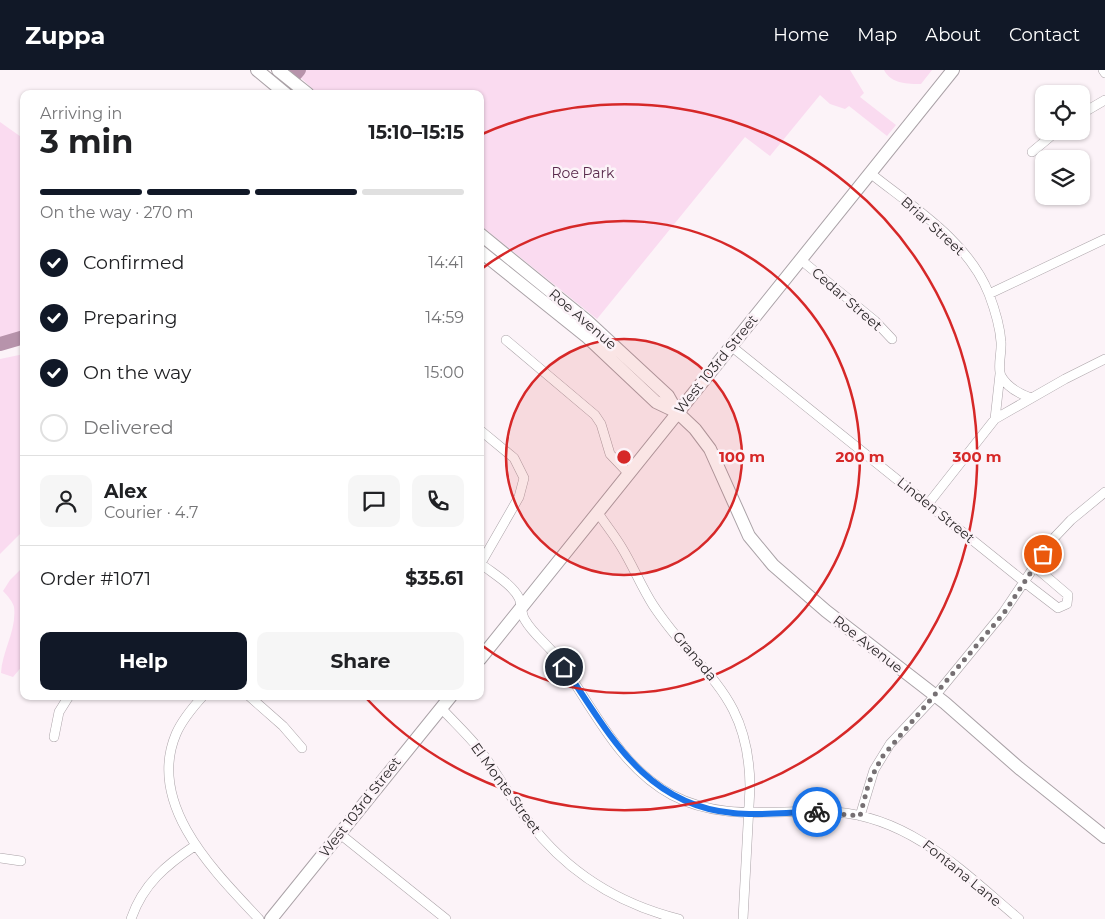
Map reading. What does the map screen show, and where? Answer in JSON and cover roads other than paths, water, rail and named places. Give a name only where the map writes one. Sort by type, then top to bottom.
[{"type":"main road","points":[[257,70],[281,90]]},
{"type":"main road","points":[[278,70],[303,90]]},
{"type":"main road","name":"West 103rd Street","points":[[484,655],[953,70]]},
{"type":"main road","name":"Roe Avenue","points":[[484,237],[587,321],[668,396],[677,412],[695,429],[710,449],[749,536],[768,560],[845,627],[935,696],[1020,768],[1105,836]]},
{"type":"main road","name":"Roe Avenue","points":[[484,254],[586,336],[656,402],[677,412]]},
{"type":"main road","name":"West 103rd Street","points":[[271,919],[447,700]]},
{"type":"street","points":[[1090,109],[1105,100]]},
{"type":"street","points":[[1032,152],[1046,140]]},
{"type":"street","name":"Briar Street","points":[[870,173],[951,239],[966,255],[989,294],[1000,335],[1000,374],[995,419]]},
{"type":"street","points":[[989,294],[1105,239]]},
{"type":"street","name":"Cedar Street","points":[[801,260],[875,320],[892,338]]},
{"type":"street","points":[[506,340],[595,415],[606,436],[610,454],[629,474]]},
{"type":"street","name":"Linden Street","points":[[731,346],[1058,608],[1067,604],[1068,595],[1034,566]]},
{"type":"street","points":[[928,504],[995,419],[1105,359]]},
{"type":"street","points":[[1000,374],[1007,384],[1032,398]]},
{"type":"street","points":[[484,433],[514,458],[524,478],[519,497],[484,556]]},
{"type":"street","points":[[860,816],[869,782],[882,757],[1004,613],[1023,581],[1054,539],[1071,520],[1105,492]]},
{"type":"street","name":"Granada","points":[[598,513],[620,545],[653,605],[717,682],[735,711],[747,747],[750,767],[742,919]]},
{"type":"street","name":"Fontana Lane","points":[[484,566],[512,589],[520,599],[523,618],[556,656],[610,735],[638,770],[655,784],[692,804],[713,810],[748,813],[837,812],[883,822],[925,842],[1018,919]]},
{"type":"street","points":[[54,736],[58,712],[66,700]]},
{"type":"street","points":[[200,700],[176,733],[169,767],[175,802],[196,845],[214,870],[259,919]]},
{"type":"street","points":[[254,700],[283,726],[302,748]]},
{"type":"street","name":"El Monte Street","points":[[441,708],[479,749],[528,822],[568,864],[604,890],[629,903],[679,919]]},
{"type":"street","points":[[340,834],[446,919]]},
{"type":"street","points":[[130,919],[144,892],[155,877],[168,864],[196,845]]},
{"type":"street","points":[[0,858],[21,860]]},
{"type":"waterway","points":[[282,90],[299,70]]},
{"type":"waterway","points":[[0,344],[20,338]]},
{"type":"park label","name":"Roe Park","points":[[583,173]]}]
